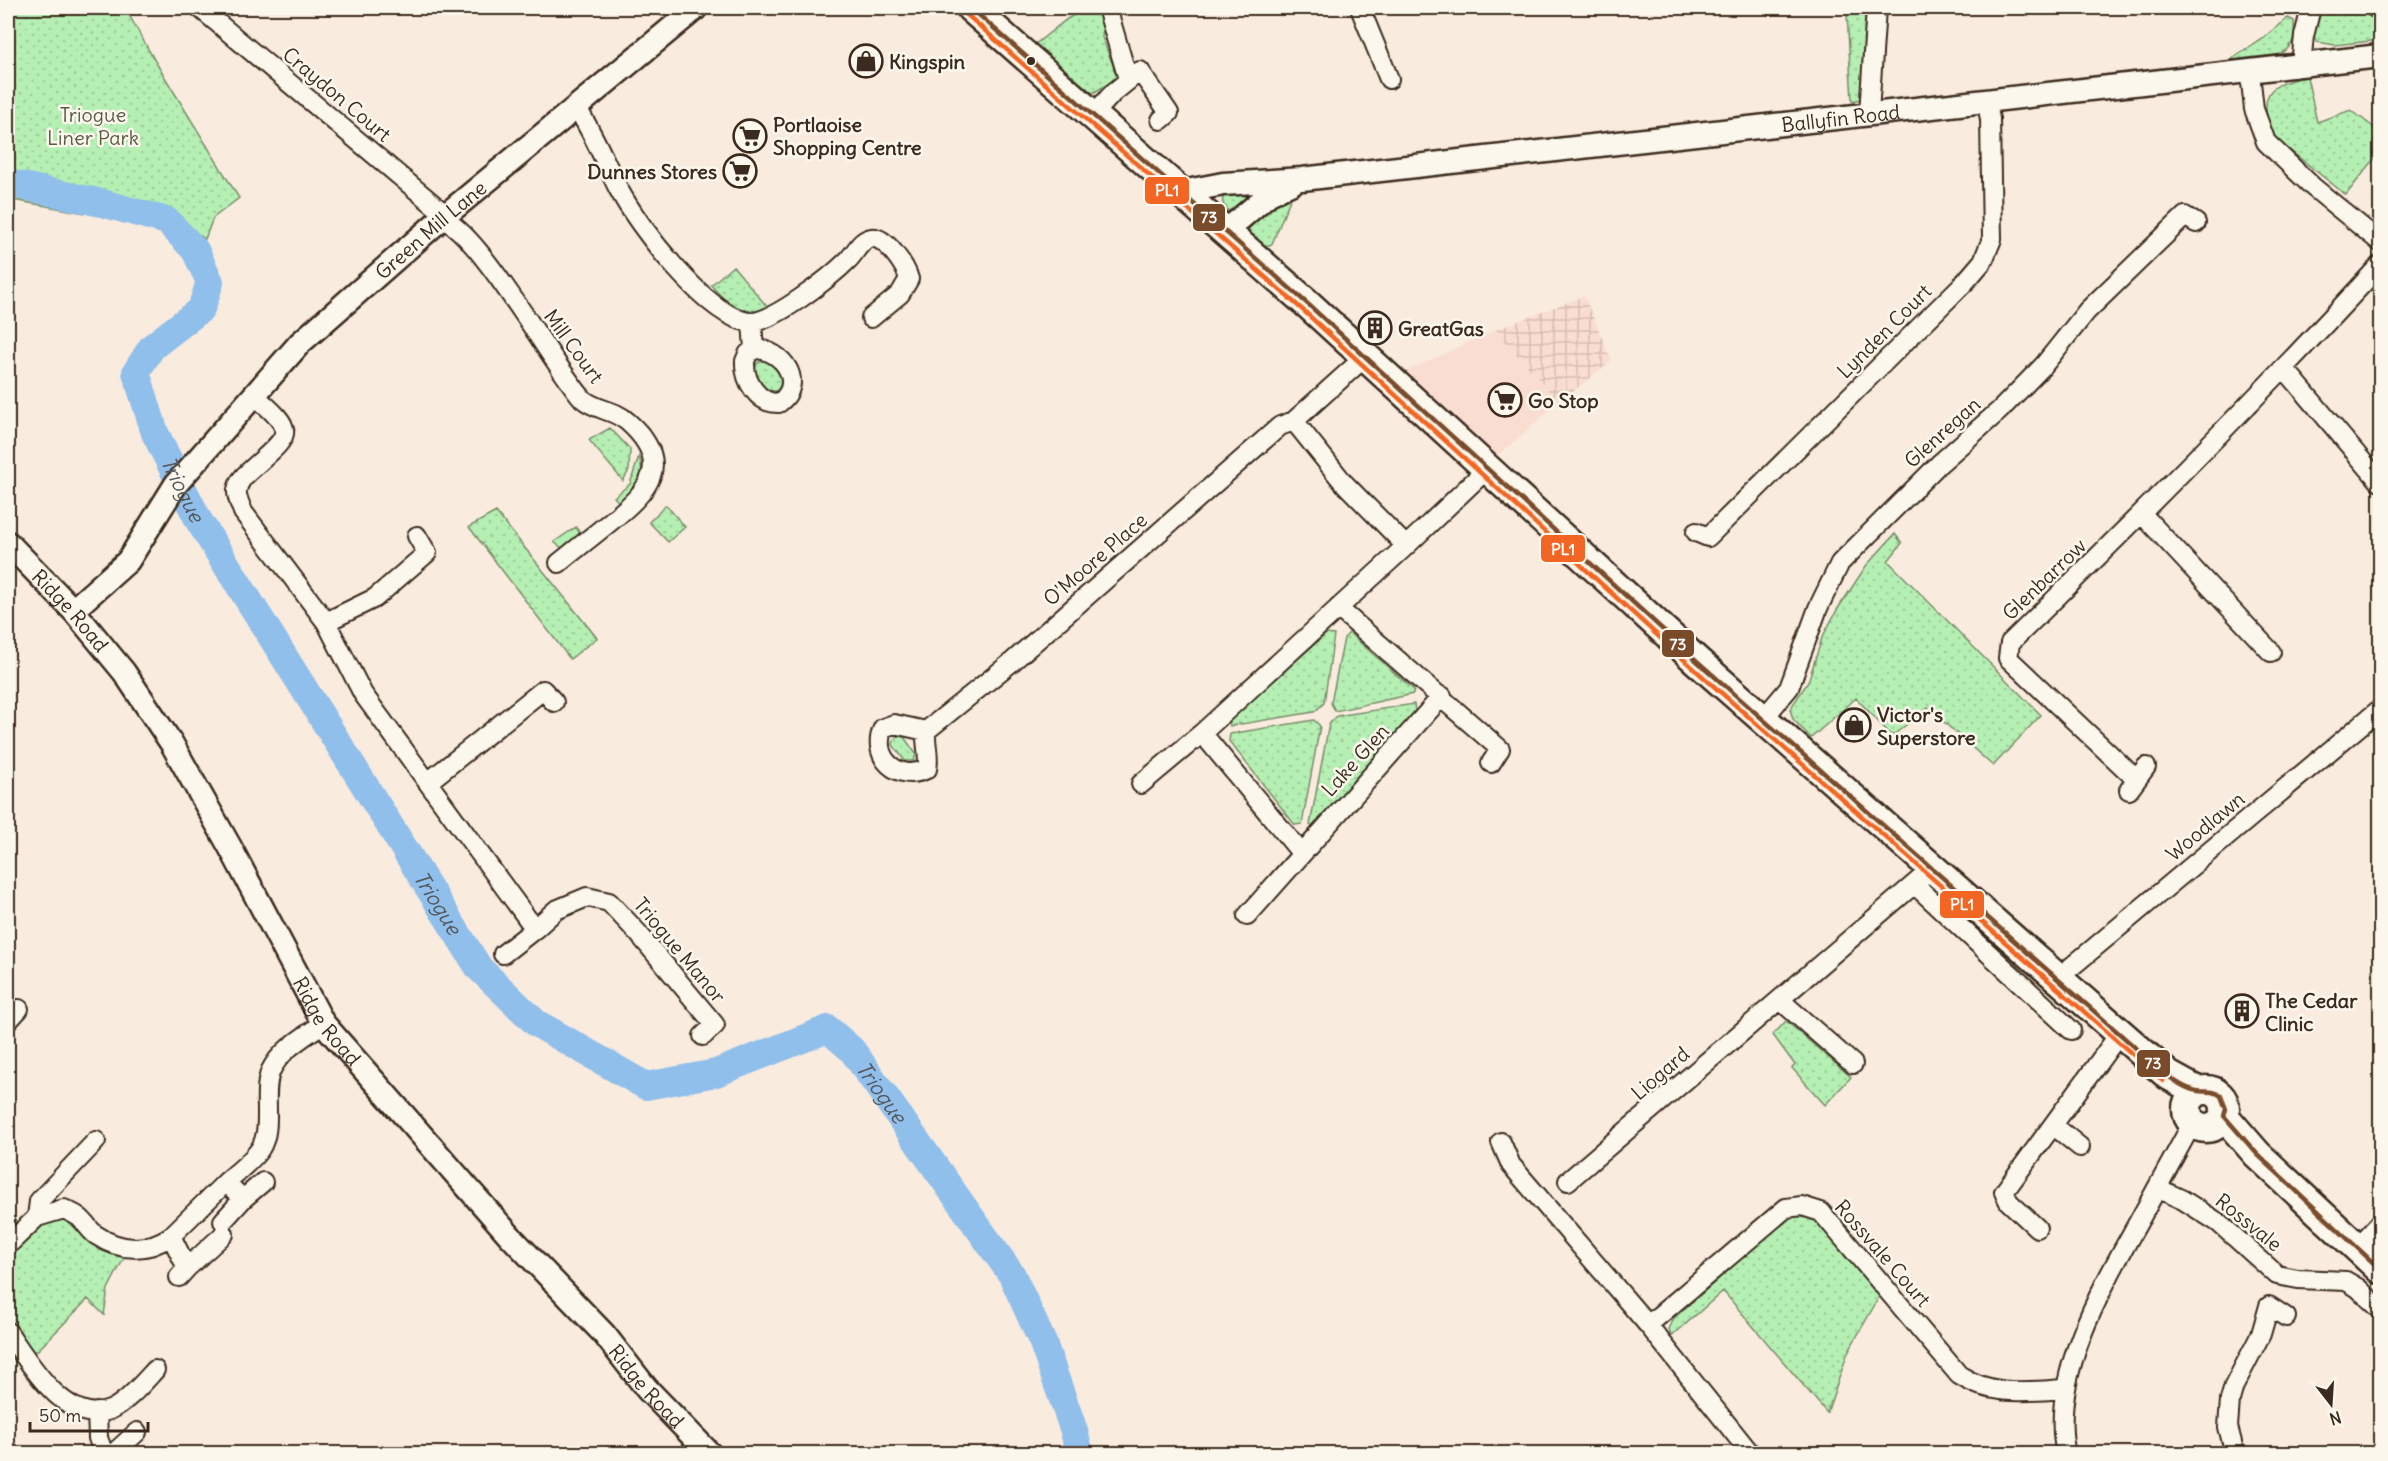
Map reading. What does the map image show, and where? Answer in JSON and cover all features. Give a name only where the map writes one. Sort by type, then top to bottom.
[{"type":"main road","points":[[971,8],[1226,231],[1488,468],[1763,719],[1924,877],[2058,978],[2168,1075],[2203,1113],[2257,1154],[2380,1269]]},
{"type":"street","name":"Craydon Court","points":[[200,8],[443,217]]},
{"type":"street","name":"Green Mill Lane","points":[[73,610],[128,561],[154,521],[167,495],[286,357],[321,323],[443,217],[696,8]]},
{"type":"street","points":[[1107,8],[1128,80]]},
{"type":"street","points":[[1360,8],[1389,79]]},
{"type":"street","points":[[1869,113],[1876,8]]},
{"type":"street","points":[[2301,64],[2304,36],[2311,8]]},
{"type":"street","points":[[2375,8],[2380,9]]},
{"type":"street","name":"Ballyfin Road","points":[[1182,192],[1223,184],[1302,178],[2380,56]]},
{"type":"street","points":[[1093,115],[1140,71],[1169,113],[1161,120]]},
{"type":"street","points":[[2246,72],[2251,82],[2254,109],[2266,142],[2313,187],[2380,242]]},
{"type":"street","name":"Lynden Court","points":[[1696,532],[1708,537],[1965,282],[1983,261],[1992,239],[1990,119],[1986,100]]},
{"type":"street","points":[[576,107],[606,160],[619,189],[668,258],[718,309],[732,317],[752,322],[781,312],[848,260],[862,242],[873,237],[878,238],[891,249],[908,272],[909,279],[900,294],[871,318]]},
{"type":"street","name":"Ballyfin Road","points":[[1226,231],[1269,194],[1302,178]]},
{"type":"street","name":"Glenregan","points":[[1763,719],[1789,688],[1818,608],[1840,563],[1939,464],[2007,403],[2043,366],[2086,311],[2185,216],[2196,223]]},
{"type":"street","name":"Mill Court","points":[[443,217],[458,227],[486,263],[583,399],[595,408],[610,411],[623,418],[638,432],[650,450],[652,476],[639,496],[560,563]]},
{"type":"street","name":"Glenbarrow","points":[[2137,779],[2008,658],[2010,643],[2286,369],[2380,265]]},
{"type":"street","points":[[752,322],[754,349]]},
{"type":"street","name":"O'Moore Place","points":[[926,731],[1013,661],[1280,426],[1294,421],[1365,357]]},
{"type":"street","points":[[2286,369],[2380,482]]},
{"type":"street","points":[[254,395],[280,421],[285,430],[283,441],[241,478],[236,493],[243,513],[326,622],[363,694],[535,929]]},
{"type":"street","points":[[1294,421],[1343,482],[1406,546]]},
{"type":"street","points":[[1141,784],[1202,733],[1488,468]]},
{"type":"street","points":[[2142,514],[2270,654]]},
{"type":"street","points":[[326,622],[375,598],[426,552],[417,536]]},
{"type":"street","name":"Ridge Road","points":[[8,543],[73,610],[124,672],[172,744],[230,847],[323,1023],[511,1237],[604,1334],[647,1389],[710,1454]]},
{"type":"street","points":[[1338,608],[1442,696],[1500,749],[1491,763]]},
{"type":"street","points":[[428,782],[543,690],[554,702]]},
{"type":"street","name":"Lake Glen","points":[[1247,916],[1442,696]]},
{"type":"street","name":"Woodlawn","points":[[2058,978],[2380,709]]},
{"type":"street","points":[[1202,733],[1302,854]]},
{"type":"street","points":[[1924,877],[2071,1030]]},
{"type":"street","name":"Liogard","points":[[1568,1181],[1924,877]]},
{"type":"street","name":"Triogue Manor","points":[[503,954],[556,910],[587,897],[609,902],[638,933],[714,1025],[703,1036]]},
{"type":"street","points":[[1780,1000],[1853,1064]]},
{"type":"street","points":[[8,1245],[37,1217],[64,1209],[79,1216],[96,1235],[121,1246],[144,1249],[157,1245],[171,1236],[260,1149],[265,1134],[271,1071],[288,1048],[323,1023]]},
{"type":"street","points":[[2037,1228],[2009,1202],[2004,1192],[2120,1033]]},
{"type":"street","points":[[2066,1454],[2064,1418],[2066,1389],[2080,1336],[2187,1133],[2203,1113]]},
{"type":"street","points":[[2053,1125],[2080,1147]]},
{"type":"street","points":[[37,1217],[39,1201],[96,1142]]},
{"type":"street","points":[[1501,1142],[1511,1165],[1648,1325],[1751,1454]]},
{"type":"street","points":[[226,1182],[243,1199]]},
{"type":"street","points":[[171,1236],[183,1272],[224,1227],[243,1199],[263,1182]]},
{"type":"street","name":"Rossvale","points":[[2157,1188],[2183,1200],[2219,1223],[2277,1275],[2298,1279],[2346,1281],[2358,1288],[2380,1309]]},
{"type":"street","name":"Rossvale Court","points":[[1648,1325],[1786,1208],[1802,1206],[1821,1212],[1959,1375],[1974,1385],[1999,1390],[2028,1393],[2066,1389]]},
{"type":"street","points":[[2357,1248],[2380,1223]]},
{"type":"street","points":[[2235,1454],[2228,1427],[2230,1400],[2234,1386],[2261,1334],[2269,1306],[2286,1317]]},
{"type":"street","points":[[8,1332],[36,1373],[64,1402],[80,1410],[97,1412],[110,1410],[156,1372]]},
{"type":"street","points":[[97,1412],[98,1438],[104,1454]]},
{"type":"street","points":[[113,1454],[137,1432]]},
{"type":"shaded area","points":[[1584,296],[1612,361],[1559,402],[1495,330]]},
{"type":"shaded area","points":[[1495,330],[1559,402],[1496,457],[1401,374]]},
{"type":"green space","name":"Triogue Liner Park","points":[[8,8],[125,8],[239,198],[213,218],[205,239],[187,227],[163,227],[8,199]]},
{"type":"green space","points":[[1087,8],[1106,8],[1112,30],[1103,33],[1102,37],[1118,78],[1093,93],[1033,46],[1067,19]]},
{"type":"green space","points":[[1831,8],[1866,8],[1861,99],[1852,101],[1847,13]]},
{"type":"green space","points":[[2322,8],[2357,8],[2380,15],[2380,40],[2335,45],[2317,42],[2313,35]]},
{"type":"green space","points":[[2288,18],[2294,21],[2294,36],[2289,47],[2282,53],[2265,59],[2228,61],[2263,39]]},
{"type":"green space","points":[[2307,77],[2317,122],[2351,110],[2380,132],[2380,152],[2346,195],[2272,136],[2266,110],[2269,93],[2283,83]]},
{"type":"green space","points":[[1269,184],[1231,212],[1224,205],[1224,195]]},
{"type":"green space","points":[[1287,194],[1291,197],[1272,244],[1261,248],[1248,227],[1251,221]]},
{"type":"green space","points":[[733,266],[770,310],[752,311],[736,306],[723,298],[711,285]]},
{"type":"green space","points":[[767,359],[780,370],[783,385],[776,391],[764,390],[754,373],[757,363]]},
{"type":"green space","points":[[610,428],[630,449],[629,470],[623,481],[589,440]]},
{"type":"green space","points":[[639,456],[642,471],[638,482],[620,503],[614,497],[630,484]]},
{"type":"green space","points":[[666,505],[685,527],[668,542],[649,522]]},
{"type":"green space","points":[[496,512],[597,638],[570,659],[469,527]]},
{"type":"green space","points":[[576,527],[579,537],[562,548],[554,542]]},
{"type":"green space","points":[[1895,534],[1902,543],[1888,561],[2041,715],[1993,766],[1928,708],[1892,736],[1856,698],[1811,738],[1793,719],[1790,709],[1808,682],[1822,638],[1837,610],[1866,566]]},
{"type":"green space","points":[[1349,633],[1414,690],[1413,694],[1335,711],[1331,703],[1344,638]]},
{"type":"green space","points":[[1326,634],[1334,635],[1324,703],[1314,712],[1230,726],[1229,720]]},
{"type":"green space","points":[[1414,704],[1415,711],[1313,827],[1310,825],[1329,724],[1337,716]]},
{"type":"green space","points":[[1314,720],[1320,726],[1302,824],[1295,825],[1229,741],[1230,734]]},
{"type":"green space","points":[[898,736],[904,737],[916,754],[914,761],[905,761],[893,745],[894,739]]},
{"type":"green space","points":[[1786,1021],[1851,1077],[1825,1105],[1792,1068],[1795,1065],[1773,1035]]},
{"type":"green space","points":[[1811,1215],[1818,1219],[1880,1291],[1878,1299],[1848,1352],[1827,1413],[1723,1291],[1671,1337],[1669,1329],[1674,1318],[1788,1218]]},
{"type":"green space","points":[[57,1218],[68,1221],[84,1236],[124,1258],[108,1289],[104,1315],[88,1299],[37,1351],[30,1351],[8,1322],[8,1258],[43,1222]]},
{"type":"waterway","name":"Triogue","points":[[8,183],[102,203],[167,221],[195,250],[210,282],[201,309],[152,347],[136,372],[155,433],[199,521],[479,968],[536,1023],[646,1086],[716,1073],[828,1029],[852,1050],[1012,1275],[1043,1343],[1080,1454]]},
{"type":"transit line","name":"73","points":[[971,8],[1310,306],[1697,661],[2157,1067],[2187,1088],[2214,1092],[2221,1096],[2226,1109],[2224,1116],[2257,1154],[2380,1269]]},
{"type":"transit line","name":"PL1","points":[[966,14],[1305,312],[1692,667],[2163,1081]]},
{"type":"place","name":"Kingspin","points":[[866,61]]},
{"type":"place","name":"Portlaoise Shopping Centre","points":[[750,136]]},
{"type":"place","name":"Dunnes Stores","points":[[740,171]]},
{"type":"place","name":"GreatGas","points":[[1375,328]]},
{"type":"place","name":"Go Stop","points":[[1505,400]]},
{"type":"place","name":"Victor's Superstore","points":[[1854,725]]},
{"type":"place","name":"The Cedar Clinic","points":[[2242,1011]]}]
